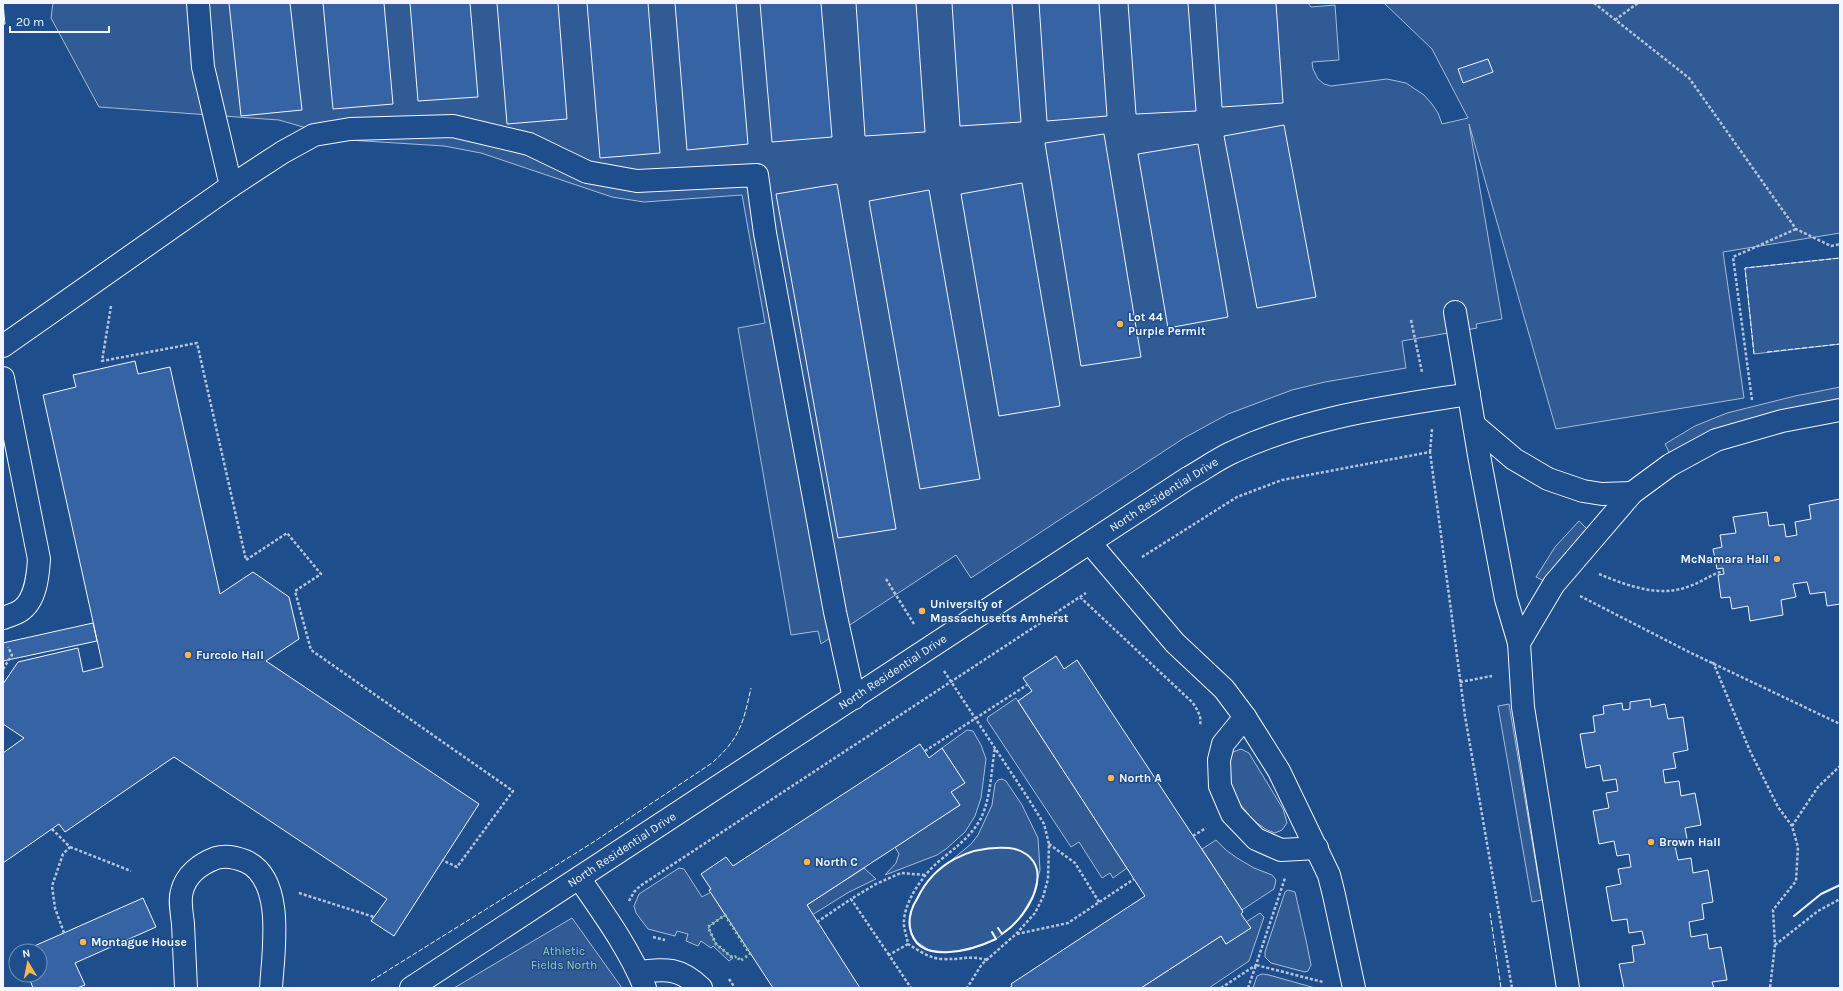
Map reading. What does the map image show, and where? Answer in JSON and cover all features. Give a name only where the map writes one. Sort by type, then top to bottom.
[{"type":"lane","points":[[198,3],[203,67],[232,186]]},
{"type":"lane","points":[[3,346],[232,186],[283,152],[314,136],[350,129],[453,126],[529,144],[586,172],[637,181],[757,175],[766,234],[835,612],[854,698]]},
{"type":"lane","points":[[1455,312],[1468,394],[1506,599],[1520,643],[1523,707],[1568,988]]},
{"type":"lane","points":[[3,378],[11,462],[38,559],[37,582],[32,597],[22,610],[3,618]]},
{"type":"lane","name":"North Residential Drive","points":[[411,988],[1188,478],[1232,452],[1279,433],[1331,418],[1468,394]]},
{"type":"lane","points":[[1520,643],[1554,584],[1632,493],[1670,465],[1716,440],[1782,421],[1840,410]]},
{"type":"lane","points":[[1474,425],[1514,459],[1548,478],[1583,491],[1602,494],[1632,493]]},
{"type":"lane","points":[[1090,543],[1175,643],[1224,689],[1245,717],[1280,771],[1317,848],[1334,895],[1354,988]]},
{"type":"lane","points":[[1245,717],[1223,744],[1219,760],[1220,786],[1232,814],[1256,839],[1281,850],[1317,848]]},
{"type":"lane","points":[[186,988],[181,892],[189,876],[201,865],[217,858],[234,857],[251,864],[263,877],[271,898],[275,922],[271,988]]},
{"type":"lane","points":[[579,878],[623,944],[642,980],[665,969],[678,972],[693,980],[701,988]]},
{"type":"path","points":[[1594,3],[1689,78],[1796,229],[1831,246],[1840,244]]},
{"type":"path","points":[[1615,20],[1638,3]]},
{"type":"path","points":[[1756,428],[1733,257],[1796,229]]},
{"type":"path","points":[[118,266],[102,361],[197,343],[246,560],[287,533],[321,574],[295,591],[311,650],[513,791],[457,867],[442,860]]},
{"type":"path","points":[[1411,320],[1422,376]]},
{"type":"path","points":[[1432,425],[1430,452],[1460,682],[1512,988]]},
{"type":"path","points":[[1142,557],[1237,497],[1282,480],[1430,452]]},
{"type":"path","points":[[1594,572],[1645,589],[1665,591],[1687,587],[1704,580],[1712,574],[1724,570]]},
{"type":"path","points":[[886,579],[915,626]]},
{"type":"path","points":[[1573,592],[1600,607],[1840,724]]},
{"type":"path","points":[[628,903],[634,892],[640,886],[1086,593]]},
{"type":"path","points":[[3,669],[12,655],[7,644]]},
{"type":"path","points":[[1713,662],[1750,751],[1778,807],[1792,826],[1798,847],[1796,880],[1773,910],[1775,944],[1770,988]]},
{"type":"path","points":[[944,670],[951,683],[1044,824],[1049,844],[1048,879],[1043,897],[1035,913],[1016,934],[987,960],[967,988]]},
{"type":"path","points":[[1460,682],[1497,675]]},
{"type":"path","points":[[925,752],[1027,685]]},
{"type":"path","points":[[987,960],[974,956],[941,959],[922,953],[908,944],[904,924],[909,902],[917,884],[936,864],[956,849],[968,837],[980,819],[987,798],[995,748]]},
{"type":"path","points":[[1792,826],[1818,787],[1840,766]]},
{"type":"path","points":[[1193,836],[1212,824]]},
{"type":"path","points":[[52,829],[70,847],[131,871]]},
{"type":"path","points":[[1049,844],[1075,862],[1099,902]]},
{"type":"path","points":[[64,933],[54,908],[52,886],[63,854],[70,847]]},
{"type":"path","points":[[817,922],[876,884],[901,873],[925,876]]},
{"type":"path","points":[[1248,988],[1286,873]]},
{"type":"path","points":[[1016,934],[1068,923],[1134,879]]},
{"type":"path","points":[[294,891],[374,917]]},
{"type":"path","points":[[851,899],[911,988]]},
{"type":"path","points":[[1775,944],[1818,911],[1840,899]]},
{"type":"path","points":[[651,937],[671,942]]},
{"type":"path","points":[[889,955],[908,944]]},
{"type":"path","points":[[1221,988],[1256,965],[1323,982]]},
{"type":"path","points":[[727,977],[735,988]]},
{"type":"shaded area","name":"Lot 44 Purple Permit","points":[[53,3],[1308,3],[1311,7],[1335,5],[1339,60],[1312,62],[1313,69],[1318,79],[1324,84],[1331,86],[1387,79],[1406,83],[1424,95],[1432,104],[1438,113],[1442,124],[1468,118],[1432,49],[1384,3],[1840,3],[1840,233],[1723,252],[1744,398],[1556,429],[1469,124],[1502,319],[1476,324],[1477,328],[1402,341],[1406,368],[1325,382],[1292,390],[1228,414],[1184,438],[971,578],[956,555],[821,644],[818,631],[791,635],[738,328],[765,323],[742,195],[644,202],[612,197],[481,153],[444,146],[348,140],[279,120],[99,107],[51,18]]},
{"type":"shaded area","points":[[1840,258],[1840,344],[1754,354],[1745,268]]},
{"type":"shaded area","points":[[1840,387],[1840,399],[1791,410],[1706,435],[1685,444],[1670,454],[1665,444],[1695,426],[1727,413],[1795,396]]},
{"type":"shaded area","points":[[1579,521],[1587,529],[1564,555],[1546,582],[1536,577],[1555,547]]},
{"type":"shaded area","points":[[1016,698],[1127,868],[1113,878],[1110,873],[1102,878],[1079,842],[1071,847],[987,720],[988,717]]},
{"type":"shaded area","points":[[1509,704],[1542,900],[1532,902],[1498,706]]},
{"type":"shaded area","points":[[967,730],[973,731],[981,745],[986,759],[981,798],[975,816],[965,832],[937,855],[885,875],[896,863],[899,854],[895,847],[960,805],[951,792],[964,782],[942,748]]},
{"type":"shaded area","points":[[1241,749],[1249,753],[1283,809],[1287,823],[1282,830],[1275,833],[1267,830],[1254,821],[1236,799],[1231,784],[1230,756],[1233,752]]},
{"type":"shaded area","points":[[1002,779],[1006,781],[1022,805],[1038,838],[1040,870],[1033,895],[1021,916],[1008,930],[996,939],[980,946],[959,951],[947,952],[929,950],[917,942],[911,932],[910,920],[913,905],[930,878],[971,844],[978,835],[992,805],[995,784],[998,780]]},
{"type":"shaded area","points":[[1216,840],[1237,858],[1254,868],[1272,875],[1276,880],[1274,889],[1242,910],[1202,849]]},
{"type":"shaded area","points":[[679,868],[684,869],[702,897],[711,892],[725,915],[708,927],[716,944],[733,958],[729,961],[713,946],[711,948],[701,941],[698,946],[686,941],[688,934],[677,931],[675,936],[648,929],[636,913],[634,906],[639,894]]},
{"type":"shaded area","points":[[864,868],[876,879],[849,892],[812,915],[807,905]]},
{"type":"shaded area","points":[[1288,890],[1295,892],[1306,940],[1311,965],[1308,971],[1305,972],[1271,963],[1265,957],[1265,952],[1285,892]]},
{"type":"shaded area","points":[[1260,913],[1264,917],[1249,961],[1209,988],[1141,988],[1221,936],[1226,944],[1250,928],[1246,922]]},
{"type":"shaded area","name":"Athletic Fields North","points":[[572,918],[622,988],[454,988]]},
{"type":"shaded area","points":[[1262,974],[1315,988],[1253,988],[1257,976]]},
{"type":"building","points":[[3,3],[5,24],[3,24]]},
{"type":"building","points":[[229,3],[290,3],[302,110],[241,116]]},
{"type":"building","points":[[323,3],[384,3],[393,104],[333,109]]},
{"type":"building","points":[[410,3],[470,3],[478,97],[418,101]]},
{"type":"building","points":[[497,3],[558,3],[567,119],[507,124]]},
{"type":"building","points":[[587,3],[648,3],[660,153],[600,158]]},
{"type":"building","points":[[675,3],[736,3],[748,144],[687,150]]},
{"type":"building","points":[[760,3],[821,3],[832,137],[772,142]]},
{"type":"building","points":[[856,3],[916,3],[925,132],[865,136]]},
{"type":"building","points":[[952,3],[1012,3],[1021,122],[960,126]]},
{"type":"building","points":[[1039,3],[1099,3],[1107,116],[1047,121]]},
{"type":"building","points":[[1128,3],[1188,3],[1196,111],[1136,114]]},
{"type":"building","points":[[1215,3],[1276,3],[1283,103],[1222,107]]},
{"type":"building","points":[[1488,59],[1493,72],[1463,83],[1458,69]]},
{"type":"building","points":[[1284,125],[1316,297],[1257,308],[1224,136]]},
{"type":"building","points":[[1104,134],[1141,357],[1081,366],[1045,143]]},
{"type":"building","points":[[1198,144],[1228,317],[1168,328],[1138,154]]},
{"type":"building","points":[[1022,183],[1060,406],[999,416],[961,194]]},
{"type":"building","points":[[837,184],[896,529],[838,538],[776,194]]},
{"type":"building","points":[[929,190],[980,479],[920,489],[869,201]]},
{"type":"building","name":"Furcolo Hall","points":[[135,361],[138,374],[170,367],[220,594],[253,572],[289,597],[299,639],[266,661],[479,804],[394,936],[371,921],[387,899],[174,757],[65,832],[59,824],[3,863],[3,753],[24,738],[3,724],[3,684],[18,662],[78,648],[83,672],[103,667],[43,395],[76,387],[73,375]]},
{"type":"building","name":"McNamara Hall","points":[[1840,499],[1840,604],[1827,606],[1825,592],[1810,594],[1807,582],[1793,584],[1796,597],[1781,600],[1783,615],[1750,621],[1748,606],[1732,609],[1730,597],[1721,598],[1718,575],[1724,574],[1723,568],[1717,569],[1713,549],[1722,547],[1720,535],[1736,533],[1733,517],[1767,512],[1769,526],[1784,524],[1786,537],[1797,535],[1795,522],[1811,519],[1809,505]]},
{"type":"building","points":[[93,623],[97,641],[3,661],[3,643]]},
{"type":"building","name":"North A","points":[[1056,656],[1064,669],[1077,660],[1242,910],[1243,912],[1241,914],[1251,928],[1226,944],[1221,936],[1141,988],[1009,988],[1012,986],[1011,984],[1145,896],[1018,701],[1032,691],[1023,678]]},
{"type":"building","name":"Brown Hall","points":[[1650,699],[1651,707],[1665,704],[1668,719],[1683,717],[1688,750],[1673,753],[1676,768],[1663,770],[1665,783],[1679,781],[1681,796],[1695,793],[1701,825],[1685,828],[1688,844],[1675,846],[1678,860],[1691,858],[1693,873],[1708,870],[1713,902],[1702,904],[1704,919],[1689,922],[1691,937],[1707,934],[1709,949],[1721,947],[1727,980],[1712,982],[1714,988],[1624,988],[1619,964],[1634,962],[1632,946],[1645,944],[1642,931],[1629,933],[1627,919],[1612,921],[1606,887],[1621,884],[1618,869],[1631,867],[1629,854],[1617,856],[1614,841],[1599,844],[1593,811],[1609,808],[1606,793],[1618,791],[1616,779],[1603,781],[1600,765],[1586,768],[1580,734],[1595,732],[1593,716],[1604,714],[1603,706],[1622,703],[1623,710],[1630,709],[1630,702]]},
{"type":"building","name":"North C","points":[[920,744],[929,758],[942,748],[965,783],[951,792],[960,805],[807,905],[860,988],[773,988],[709,890],[711,889],[701,874],[726,857],[733,866]]},
{"type":"building","name":"Montague House","points":[[143,898],[156,927],[75,963],[85,985],[77,988],[33,988],[31,983],[48,983],[48,943],[41,943]]},
{"type":"hedge","points":[[725,915],[750,954],[740,961],[737,956],[733,958],[716,944],[708,927],[725,915]]},
{"type":"fence","points":[[1754,354],[1745,268],[1840,258]]},
{"type":"fence","points":[[1767,352],[1840,344]]},
{"type":"fence","points":[[371,981],[592,843],[712,763],[735,738],[743,721],[751,688]]},
{"type":"fence","points":[[1490,913],[1501,988]]},
{"type":"wall","points":[[992,932],[996,939],[986,943],[961,951],[934,952],[923,948],[915,940],[910,928],[910,917],[924,886],[943,866],[967,853],[995,848],[1009,848],[1027,854],[1033,861],[1037,870],[1036,888],[1028,906],[1016,922],[1002,934],[998,928]]},
{"type":"wall","points":[[1794,916],[1821,894],[1840,885]]},
{"type":"place","name":"Lot 44 Purple Permit","points":[[1120,324]]},
{"type":"place","name":"McNamara Hall","points":[[1777,559]]},
{"type":"place","name":"University of Massachusetts Amherst","points":[[922,611]]},
{"type":"place","name":"Furcolo Hall","points":[[188,655]]},
{"type":"place","name":"North A","points":[[1111,778]]},
{"type":"place","name":"Brown Hall","points":[[1651,842]]},
{"type":"place","name":"North C","points":[[807,862]]},
{"type":"place","name":"Montague House","points":[[83,942]]}]
